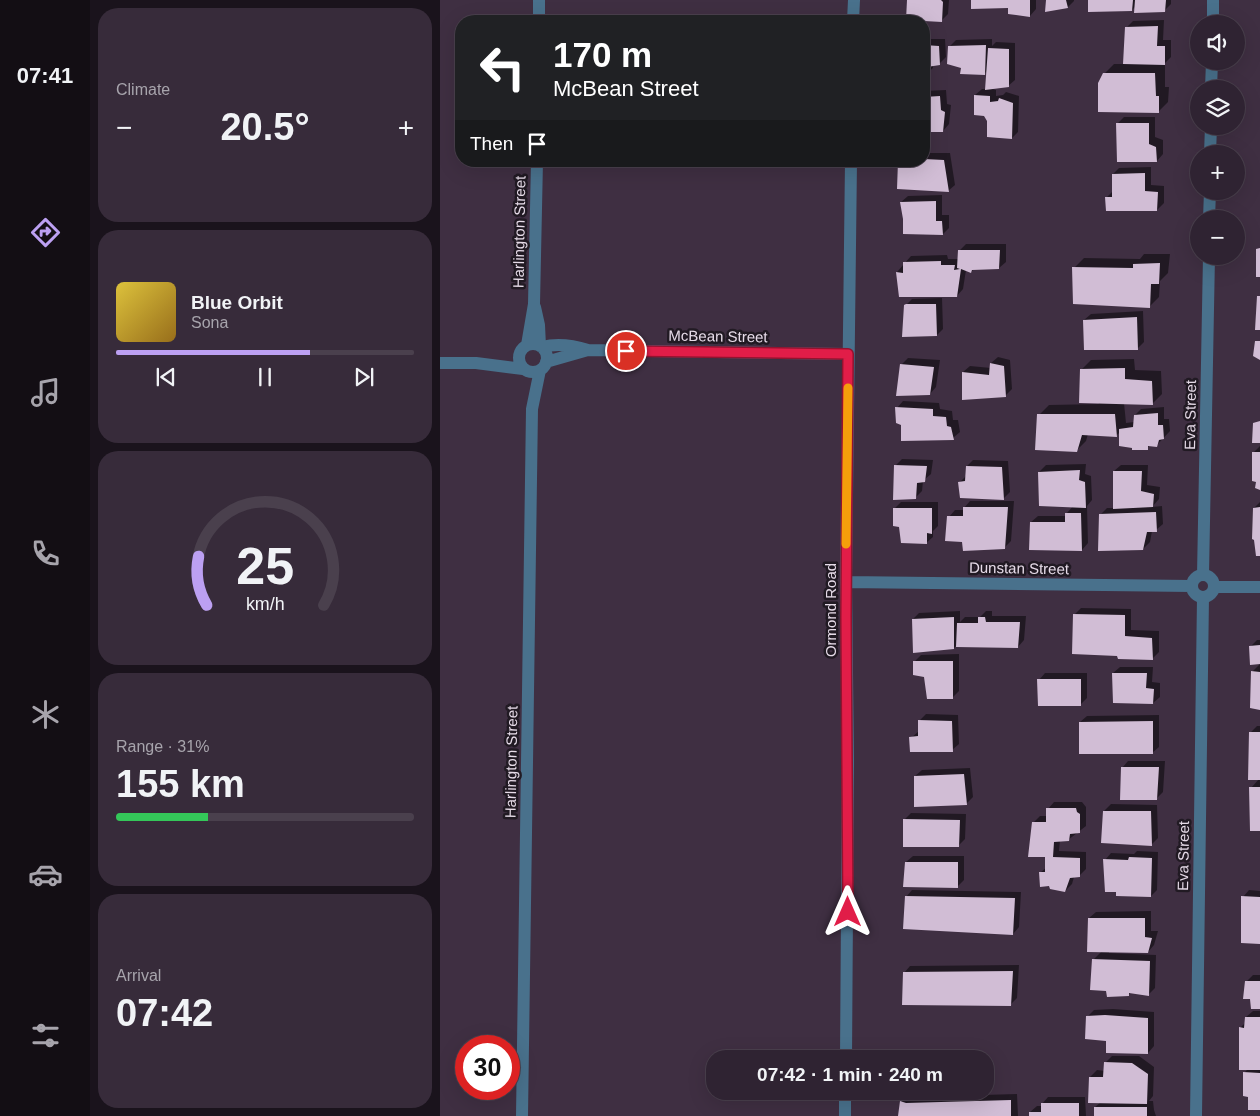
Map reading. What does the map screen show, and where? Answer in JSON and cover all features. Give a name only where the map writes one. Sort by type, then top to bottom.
[{"type":"street","points":[[539,0],[539,15]]},
{"type":"street","points":[[853,15],[854,0]]},
{"type":"street","points":[[1213,0],[1213,15]]},
{"type":"street","name":"Harlington Street","points":[[527,345],[534,304],[537,167]]},
{"type":"street","name":"Ormond Road","points":[[846,1050],[848,761],[846,582],[851,167]]},
{"type":"street","name":"Eva Street","points":[[1203,575],[1209,265]]},
{"type":"street","name":"Harlington Street","points":[[534,304],[541,346]]},
{"type":"street","points":[[440,363],[476,363],[535,372],[543,366],[546,354],[541,346],[531,344],[521,349],[518,361],[525,370]]},
{"type":"street","name":"McBean Street","points":[[541,346],[551,344],[574,346],[588,350],[848,354]]},
{"type":"street","name":"McBean Street","points":[[543,366],[588,350]]},
{"type":"street","points":[[476,363],[518,356]]},
{"type":"street","name":"Harlington Street","points":[[532,409],[543,366]]},
{"type":"street","name":"Harlington Street","points":[[522,1116],[532,409],[525,370]]},
{"type":"street","points":[[1203,575],[1212,580],[1214,590],[1209,595],[1203,597],[1195,593],[1192,586],[1194,580],[1203,575]]},
{"type":"street","name":"Dunstan Street","points":[[846,582],[1192,586]]},
{"type":"street","points":[[1214,587],[1260,587]]},
{"type":"street","name":"Eva Street","points":[[1196,1116],[1203,597]]},
{"type":"street","points":[[845,1100],[845,1116]]},
{"type":"building","points":[[907,0],[941,0],[943,2],[942,22],[930,21],[930,15],[906,15]]},
{"type":"building","points":[[971,0],[1030,0],[1030,17],[1008,14],[1008,8],[971,9]]},
{"type":"building","points":[[1046,0],[1066,0],[1068,8],[1045,12]]},
{"type":"building","points":[[1088,0],[1133,0],[1132,11],[1088,12]]},
{"type":"building","points":[[1135,0],[1166,0],[1165,12],[1134,13]]},
{"type":"building","points":[[1158,26],[1157,46],[1165,46],[1165,65],[1123,64],[1125,27]]},
{"type":"building","points":[[930,45],[939,46],[940,65],[930,67]]},
{"type":"building","points":[[986,45],[985,75],[960,74],[961,68],[947,64],[948,46]]},
{"type":"building","points":[[988,48],[1009,49],[1009,87],[985,90]]},
{"type":"building","points":[[1103,73],[1155,73],[1156,96],[1159,96],[1159,113],[1098,112],[1098,83]]},
{"type":"building","points":[[974,95],[990,96],[990,102],[998,101],[999,98],[1013,103],[1012,139],[987,137],[987,121],[984,116],[974,115]]},
{"type":"building","points":[[940,96],[941,110],[945,112],[943,132],[930,132],[930,97]]},
{"type":"building","points":[[1116,123],[1149,123],[1149,144],[1156,147],[1157,162],[1117,162]]},
{"type":"building","points":[[930,159],[944,160],[949,192],[897,189],[898,167],[930,167]]},
{"type":"building","points":[[1145,173],[1145,191],[1158,192],[1157,211],[1106,211],[1105,197],[1112,197],[1112,174]]},
{"type":"building","points":[[936,201],[936,221],[942,221],[943,235],[903,234],[900,202]]},
{"type":"building","points":[[1260,248],[1260,277],[1256,277],[1256,249]]},
{"type":"building","points":[[958,250],[1000,250],[999,269],[972,270],[971,273],[961,269],[957,297],[899,297],[896,272],[903,273],[903,262],[941,261],[941,265],[955,265],[954,270],[960,269],[957,268]]},
{"type":"building","points":[[1160,263],[1159,284],[1151,284],[1150,308],[1073,304],[1072,267],[1133,268],[1133,264]]},
{"type":"building","points":[[1257,296],[1260,296],[1260,330],[1255,330]]},
{"type":"building","points":[[936,304],[937,336],[902,337],[904,305]]},
{"type":"building","points":[[1137,317],[1138,350],[1084,350],[1083,320]]},
{"type":"building","points":[[1255,341],[1260,341],[1260,360],[1253,356]]},
{"type":"building","points":[[990,363],[1004,366],[1006,397],[962,400],[962,372],[989,375]]},
{"type":"building","points":[[900,364],[934,367],[930,395],[896,396]]},
{"type":"building","points":[[1125,368],[1125,379],[1152,381],[1153,405],[1079,403],[1080,369]]},
{"type":"building","points":[[895,407],[933,409],[933,416],[946,417],[947,426],[951,427],[954,440],[901,441],[901,425],[896,423]]},
{"type":"building","points":[[1158,413],[1158,425],[1163,425],[1164,439],[1159,440],[1157,447],[1148,446],[1148,450],[1132,450],[1132,448],[1119,446],[1119,429],[1133,427],[1134,415]]},
{"type":"building","points":[[1037,414],[1115,414],[1117,437],[1082,435],[1077,452],[1035,450]]},
{"type":"building","points":[[1260,421],[1260,443],[1252,443],[1253,423]]},
{"type":"building","points":[[1252,452],[1260,452],[1260,490],[1255,488],[1256,482],[1252,481]]},
{"type":"building","points":[[894,465],[927,466],[925,482],[917,483],[916,499],[893,500]]},
{"type":"building","points":[[966,466],[1002,467],[1004,500],[960,498],[958,482],[965,481]]},
{"type":"building","points":[[1080,470],[1079,480],[1085,482],[1086,508],[1039,506],[1038,472]]},
{"type":"building","points":[[1113,471],[1142,471],[1141,491],[1154,494],[1153,507],[1113,509]]},
{"type":"building","points":[[963,507],[1008,507],[1005,549],[963,551],[962,542],[945,541],[947,516],[963,516]]},
{"type":"building","points":[[1260,507],[1260,556],[1256,556],[1254,540],[1252,539],[1253,508]]},
{"type":"building","points":[[893,508],[932,508],[932,534],[927,533],[927,544],[901,543],[899,527],[893,526]]},
{"type":"building","points":[[1156,512],[1157,532],[1147,532],[1143,550],[1098,551],[1099,514]]},
{"type":"building","points":[[1065,513],[1081,513],[1082,551],[1029,550],[1030,522],[1065,522]]},
{"type":"building","points":[[1073,614],[1125,615],[1125,636],[1152,638],[1153,660],[1118,659],[1117,656],[1072,654]]},
{"type":"building","points":[[954,617],[954,649],[913,653],[912,619]]},
{"type":"building","points":[[978,617],[985,617],[986,622],[1020,622],[1018,648],[956,647],[957,623],[978,623]]},
{"type":"building","points":[[1260,645],[1260,664],[1250,665],[1249,646]]},
{"type":"building","points":[[913,661],[953,661],[953,699],[927,699],[924,677],[913,675]]},
{"type":"building","points":[[1251,671],[1260,672],[1260,710],[1250,708]]},
{"type":"building","points":[[1112,673],[1147,673],[1146,688],[1154,689],[1153,704],[1113,703]]},
{"type":"building","points":[[1037,679],[1081,679],[1081,706],[1038,706]]},
{"type":"building","points":[[918,720],[952,721],[953,752],[910,752],[909,737],[918,736]]},
{"type":"building","points":[[1153,721],[1153,754],[1079,754],[1079,722]]},
{"type":"building","points":[[1249,732],[1260,732],[1260,780],[1248,780]]},
{"type":"building","points":[[1121,767],[1159,767],[1157,800],[1120,800]]},
{"type":"building","points":[[964,774],[967,805],[914,807],[914,776]]},
{"type":"building","points":[[1249,787],[1260,787],[1260,831],[1250,831]]},
{"type":"building","points":[[1046,808],[1076,808],[1080,814],[1080,833],[1070,834],[1069,841],[1054,842],[1053,857],[1080,858],[1080,877],[1070,878],[1065,892],[1050,889],[1049,886],[1040,887],[1039,872],[1045,872],[1045,857],[1028,857],[1032,822],[1046,822]]},
{"type":"building","points":[[1103,811],[1151,811],[1152,846],[1101,843]]},
{"type":"building","points":[[903,819],[960,820],[959,847],[903,847]]},
{"type":"building","points":[[1129,857],[1152,858],[1151,897],[1116,896],[1116,892],[1105,892],[1103,859],[1128,860]]},
{"type":"building","points":[[905,862],[958,862],[958,888],[903,887]]},
{"type":"building","points":[[905,896],[1015,898],[1013,935],[903,929]]},
{"type":"building","points":[[1241,896],[1260,897],[1260,944],[1241,943]]},
{"type":"building","points":[[1088,918],[1145,918],[1145,937],[1152,938],[1148,953],[1087,952]]},
{"type":"building","points":[[1092,959],[1150,961],[1149,996],[1129,993],[1129,996],[1107,997],[1106,991],[1090,990]]},
{"type":"building","points":[[1013,971],[1011,1006],[902,1005],[903,972]]},
{"type":"building","points":[[1245,981],[1260,981],[1260,1009],[1251,1009],[1250,999],[1243,999]]},
{"type":"building","points":[[1105,1015],[1148,1018],[1148,1054],[1106,1053],[1106,1041],[1085,1039],[1086,1016]]},
{"type":"building","points":[[1245,1017],[1260,1017],[1260,1070],[1239,1070],[1239,1027],[1244,1028]]},
{"type":"building","points":[[1104,1062],[1132,1063],[1148,1074],[1147,1104],[1088,1103],[1089,1077],[1103,1077]]},
{"type":"building","points":[[1243,1072],[1260,1073],[1260,1110],[1248,1110],[1248,1097],[1243,1096]]},
{"type":"building","points":[[1011,1100],[1011,1116],[898,1116],[900,1101],[906,1103]]},
{"type":"building","points":[[1041,1103],[1079,1103],[1079,1116],[1029,1116],[1029,1112],[1041,1112]]},
{"type":"building","points":[[1094,1107],[1147,1107],[1147,1116],[1094,1116]]},
{"type":"slow traffic","points":[[846,544],[848,388]]},
{"type":"route","points":[[626,351],[848,354],[846,617],[848,912]]}]
